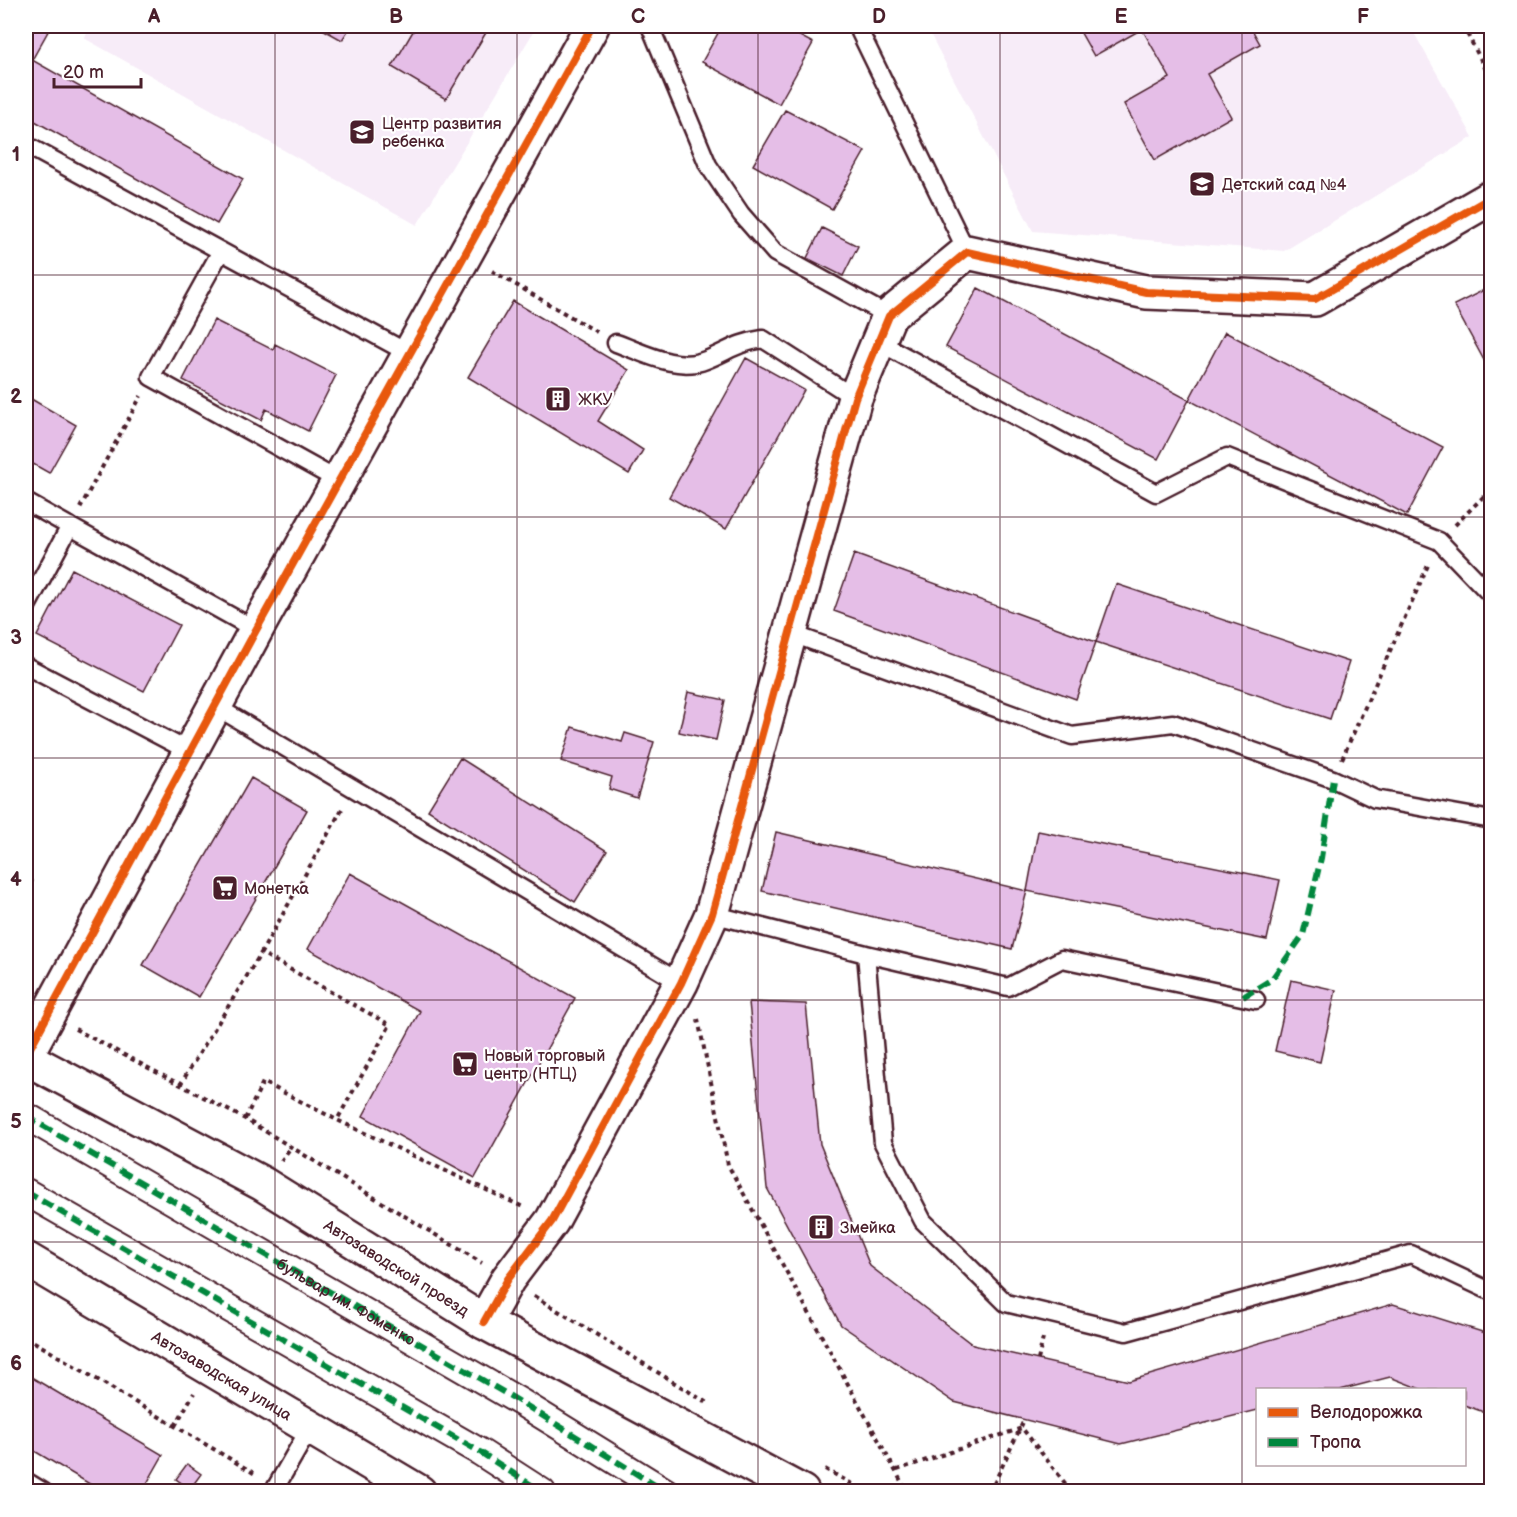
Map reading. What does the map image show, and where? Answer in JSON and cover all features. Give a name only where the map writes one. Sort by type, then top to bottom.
[{"type":"street","points":[[26,1056],[256,630],[592,26]]},
{"type":"street","points":[[484,1322],[508,1279],[552,1221],[681,983],[712,914],[855,399],[883,329],[967,252],[1146,291],[1315,299],[1491,197]]},
{"type":"street","name":"Автозаводской проезд","points":[[26,1056],[263,1184],[484,1322],[808,1478]]},
{"type":"street","name":"бульвар им. Фоменко","points":[[26,1116],[522,1403],[666,1491]]},
{"type":"street","points":[[26,1192],[480,1452],[542,1491]]},
{"type":"street","name":"Автозаводская улица","points":[[26,1259],[419,1491]]},
{"type":"lane","points":[[650,26],[708,165],[741,214],[775,253],[883,329],[1156,493],[1227,457],[1439,541],[1491,596]]},
{"type":"lane","points":[[857,26],[967,252]]},
{"type":"lane","points":[[26,145],[410,354]]},
{"type":"lane","points":[[222,251],[151,377],[339,481]]},
{"type":"lane","points":[[616,343],[668,362],[703,361],[739,343],[763,339],[855,399]]},
{"type":"lane","points":[[26,501],[256,630]]},
{"type":"lane","points":[[26,608],[70,526]]},
{"type":"lane","points":[[790,633],[1072,736],[1173,723],[1333,779],[1375,799],[1491,820]]},
{"type":"lane","points":[[26,666],[190,752]]},
{"type":"lane","points":[[215,706],[681,983]]},
{"type":"lane","points":[[712,914],[866,954],[1008,987],[1062,959],[1256,1000]]},
{"type":"lane","points":[[866,954],[883,1143],[923,1221],[1006,1303],[1126,1332],[1411,1254],[1491,1292]]},
{"type":"lane","points":[[275,1489],[311,1426]]},
{"type":"lane","points":[[26,1481],[44,1491]]},
{"type":"path","points":[[1463,26],[1491,81]]},
{"type":"path","points":[[490,270],[616,343]]},
{"type":"path","points":[[70,526],[151,377]]},
{"type":"path","points":[[1333,779],[1439,541],[1491,488]]},
{"type":"path","points":[[180,1085],[261,953],[353,790]]},
{"type":"path","points":[[261,953],[390,1025],[337,1120]]},
{"type":"path","points":[[48,1014],[245,1119],[715,1408]]},
{"type":"path","points":[[697,1015],[728,1165],[907,1491]]},
{"type":"path","points":[[245,1119],[263,1082],[337,1120],[552,1221]]},
{"type":"path","points":[[26,1337],[275,1489]]},
{"type":"path","points":[[990,1491],[1022,1428],[1023,1420]]},
{"type":"path","points":[[897,1470],[1022,1428]]},
{"type":"path","points":[[1022,1428],[1072,1491]]},
{"type":"path","points":[[808,1478],[867,1491]]},
{"type":"shaded area","name":"Центр развития ребенка","points":[[92,26],[537,26],[417,225],[84,38]]},
{"type":"shaded area","name":"Детский сад №4","points":[[926,26],[1410,26],[1473,137],[1284,251],[1033,231]]},
{"type":"building","points":[[26,26],[51,26],[32,60],[243,179],[217,224],[26,116]]},
{"type":"building","points":[[317,26],[351,26],[342,40]]},
{"type":"building","points":[[416,26],[490,26],[446,99],[392,67]]},
{"type":"building","points":[[722,26],[781,26],[813,43],[779,104],[702,62]]},
{"type":"building","points":[[1077,26],[1250,26],[1260,44],[1207,74],[1231,117],[1155,160],[1124,104],[1170,78],[1142,29],[1094,56]]},
{"type":"building","points":[[785,110],[865,151],[832,209],[753,165]]},
{"type":"building","points":[[822,228],[858,246],[843,276],[807,258]]},
{"type":"building","points":[[1492,286],[1492,375],[1454,305]]},
{"type":"building","points":[[978,288],[1189,400],[1158,459],[946,347]]},
{"type":"building","name":"ЖКУ","points":[[513,301],[629,370],[598,421],[643,450],[629,474],[468,377]]},
{"type":"building","points":[[214,320],[273,350],[275,344],[336,375],[308,431],[266,409],[261,420],[183,380]]},
{"type":"building","points":[[1225,332],[1443,447],[1407,515],[1189,400]]},
{"type":"building","points":[[746,358],[804,390],[726,529],[669,497]]},
{"type":"building","points":[[26,396],[76,425],[49,473],[26,460]]},
{"type":"building","points":[[854,554],[1096,642],[1076,699],[834,611]]},
{"type":"building","points":[[72,569],[179,625],[144,691],[37,636]]},
{"type":"building","points":[[1116,584],[1349,662],[1330,719],[1096,642]]},
{"type":"building","points":[[688,692],[725,700],[716,740],[679,732]]},
{"type":"building","points":[[572,727],[622,742],[625,733],[654,742],[637,798],[609,789],[612,777],[561,761]]},
{"type":"building","points":[[460,758],[607,851],[575,902],[428,810]]},
{"type":"building","name":"Монетка","points":[[251,778],[307,810],[199,997],[143,965]]},
{"type":"building","points":[[1038,831],[1280,880],[1267,940],[1027,891]]},
{"type":"building","points":[[776,832],[1027,891],[1012,949],[762,891]]},
{"type":"building","name":"Новый торговый центр (НТЦ)","points":[[350,873],[575,998],[475,1178],[363,1116],[420,1011],[308,949]]},
{"type":"building","points":[[26,877],[33,881],[26,894]]},
{"type":"building","points":[[1291,980],[1336,990],[1320,1062],[1275,1051]]},
{"type":"building","name":"Змейка","points":[[749,1002],[806,1004],[820,1144],[870,1266],[973,1345],[1129,1381],[1393,1304],[1492,1335],[1492,1415],[1466,1406],[1466,1388],[1418,1388],[1390,1377],[1348,1388],[1256,1388],[1256,1410],[1121,1444],[954,1402],[841,1325],[767,1188]]},
{"type":"building","points":[[26,1374],[163,1455],[142,1492],[103,1492],[26,1446]]},
{"type":"building","points":[[187,1464],[201,1474],[190,1489],[176,1479]]},
{"type":"marked path","points":[[1243,997],[1272,979],[1303,935],[1321,858],[1333,779]]},
{"type":"marked path","points":[[26,1116],[522,1403],[666,1492]]},
{"type":"marked path","points":[[26,1192],[480,1452],[542,1492]]},
{"type":"cycle path","points":[[26,1055],[256,630],[592,26]]},
{"type":"cycle path","points":[[484,1322],[508,1279],[552,1221],[681,983],[712,914],[855,398],[889,316],[967,252],[1146,292],[1315,299],[1492,197]]},
{"type":"place","name":"Центр развития ребенка","points":[[362,132]]},
{"type":"place","name":"Детский сад №4","points":[[1202,184]]},
{"type":"place","name":"ЖКУ","points":[[558,399]]},
{"type":"place","name":"Монетка","points":[[225,888]]},
{"type":"place","name":"Новый торговый центр (НТЦ)","points":[[465,1064]]},
{"type":"place","name":"Змейка","points":[[821,1227]]}]
